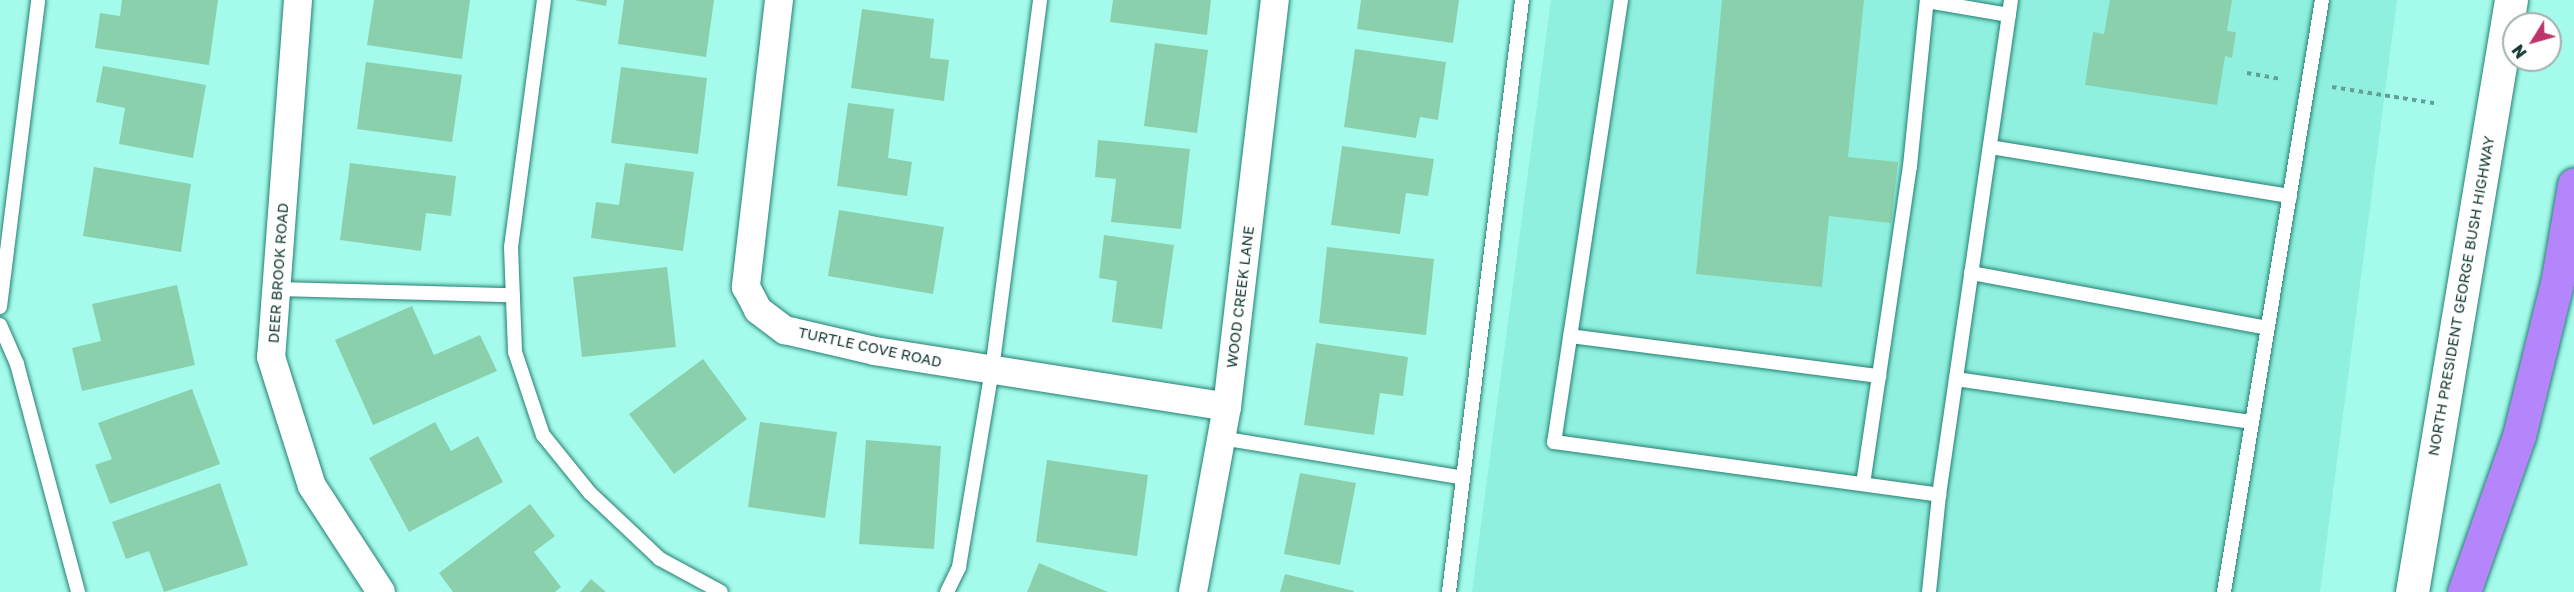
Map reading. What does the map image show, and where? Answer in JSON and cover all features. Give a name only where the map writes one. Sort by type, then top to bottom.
[{"type":"highway","points":[[2464,592],[2519,436],[2558,278],[2574,184]]},
{"type":"main road","name":"NORTH PRESIDENT GEORGE BUSH HIGHWAY","points":[[2412,592],[2511,0]]},
{"type":"street","name":"DEER BROOK ROAD","points":[[298,0],[271,357],[312,486],[381,592]]},
{"type":"street","name":"TURTLE COVE ROAD","points":[[779,0],[746,286],[758,310],[785,330],[992,370],[1227,406]]},
{"type":"street","name":"WOOD CREEK LANE","points":[[1193,592],[1227,406],[1275,0]]},
{"type":"lane","points":[[0,307],[38,0]]},
{"type":"lane","points":[[544,0],[510,247],[515,352],[543,435],[590,493],[660,559],[721,592]]},
{"type":"lane","points":[[947,592],[959,567],[992,370],[1041,0]]},
{"type":"lane","points":[[1449,592],[1459,477],[1522,0]]},
{"type":"lane","points":[[1621,0],[1554,442],[1939,495]]},
{"type":"lane","points":[[1929,592],[1939,495],[2011,0]]},
{"type":"lane","points":[[2224,592],[2322,0]]},
{"type":"lane","points":[[1863,484],[1927,1],[2009,15]]},
{"type":"lane","points":[[1990,147],[2290,196]]},
{"type":"lane","points":[[1971,273],[2267,328]]},
{"type":"lane","points":[[276,289],[513,295]]},
{"type":"lane","points":[[0,325],[17,364],[78,592]]},
{"type":"lane","points":[[1570,336],[1879,376]]},
{"type":"lane","points":[[1956,379],[2252,422]]},
{"type":"lane","points":[[1221,438],[1459,477]]},
{"type":"path","points":[[2247,73],[2280,80]]},
{"type":"path","points":[[2328,86],[2439,104]]},
{"type":"shaded area","points":[[1551,0],[2397,0],[2320,592],[1472,592]]},
{"type":"building","points":[[122,0],[218,0],[209,65],[95,48],[100,13],[120,16]]},
{"type":"building","points":[[374,0],[470,0],[462,59],[367,45]]},
{"type":"building","points":[[574,0],[607,0],[606,6]]},
{"type":"building","points":[[624,0],[714,0],[706,57],[618,44]]},
{"type":"building","points":[[1113,0],[1211,0],[1207,35],[1110,22]]},
{"type":"building","points":[[1361,0],[1459,0],[1453,43],[1357,29]]},
{"type":"building","points":[[1722,0],[1864,0],[1848,157],[1898,162],[1891,223],[1829,216],[1822,287],[1696,274]]},
{"type":"building","points":[[2110,0],[2232,0],[2227,31],[2236,32],[2232,58],[2225,56],[2217,105],[2085,85],[2093,32],[2104,34]]},
{"type":"building","points":[[862,9],[934,19],[930,58],[949,60],[944,101],[851,88]]},
{"type":"building","points":[[1155,43],[1208,50],[1197,133],[1144,126]]},
{"type":"building","points":[[1355,49],[1446,62],[1438,120],[1420,117],[1416,138],[1344,127]]},
{"type":"building","points":[[366,62],[462,75],[452,142],[357,129]]},
{"type":"building","points":[[103,66],[206,85],[193,158],[119,144],[125,108],[96,102]]},
{"type":"building","points":[[621,67],[707,78],[698,154],[611,143]]},
{"type":"building","points":[[848,103],[894,109],[888,158],[912,162],[907,196],[837,186]]},
{"type":"building","points":[[1098,140],[1190,149],[1181,229],[1111,222],[1116,179],[1095,177]]},
{"type":"building","points":[[1342,146],[1434,159],[1428,196],[1406,193],[1400,234],[1331,225]]},
{"type":"building","points":[[350,163],[456,176],[451,216],[426,213],[421,251],[340,240]]},
{"type":"building","points":[[625,163],[694,172],[683,251],[591,238],[596,202],[619,205]]},
{"type":"building","points":[[94,167],[191,184],[181,252],[83,236]]},
{"type":"building","points":[[839,210],[944,227],[933,294],[828,276]]},
{"type":"building","points":[[1104,235],[1174,245],[1162,329],[1112,322],[1117,281],[1099,278]]},
{"type":"building","points":[[1327,247],[1434,259],[1426,335],[1319,323]]},
{"type":"building","points":[[667,267],[676,347],[582,357],[573,277]]},
{"type":"building","points":[[177,285],[195,365],[82,391],[72,348],[101,341],[92,304]]},
{"type":"building","points":[[412,306],[434,355],[480,335],[497,371],[373,425],[335,340]]},
{"type":"building","points":[[1316,343],[1408,357],[1403,396],[1380,393],[1374,435],[1304,425]]},
{"type":"building","points":[[703,359],[747,419],[674,474],[629,414]]},
{"type":"building","points":[[192,389],[220,464],[110,504],[95,465],[112,459],[98,423]]},
{"type":"building","points":[[435,422],[451,451],[478,436],[503,482],[409,532],[369,458]]},
{"type":"building","points":[[760,422],[837,432],[825,518],[748,507]]},
{"type":"building","points":[[866,440],[941,446],[934,549],[859,544]]},
{"type":"building","points":[[1047,460],[1148,475],[1137,556],[1036,542]]},
{"type":"building","points":[[1300,473],[1356,483],[1340,565],[1284,554]]},
{"type":"building","points":[[220,483],[248,565],[164,592],[149,551],[126,559],[112,522]]},
{"type":"building","points":[[530,504],[555,536],[534,552],[561,587],[555,592],[453,592],[439,573]]},
{"type":"building","points":[[1039,563],[1108,592],[1027,592]]},
{"type":"building","points":[[1285,574],[1354,591],[1280,592]]},
{"type":"building","points":[[591,579],[606,592],[580,592]]}]
